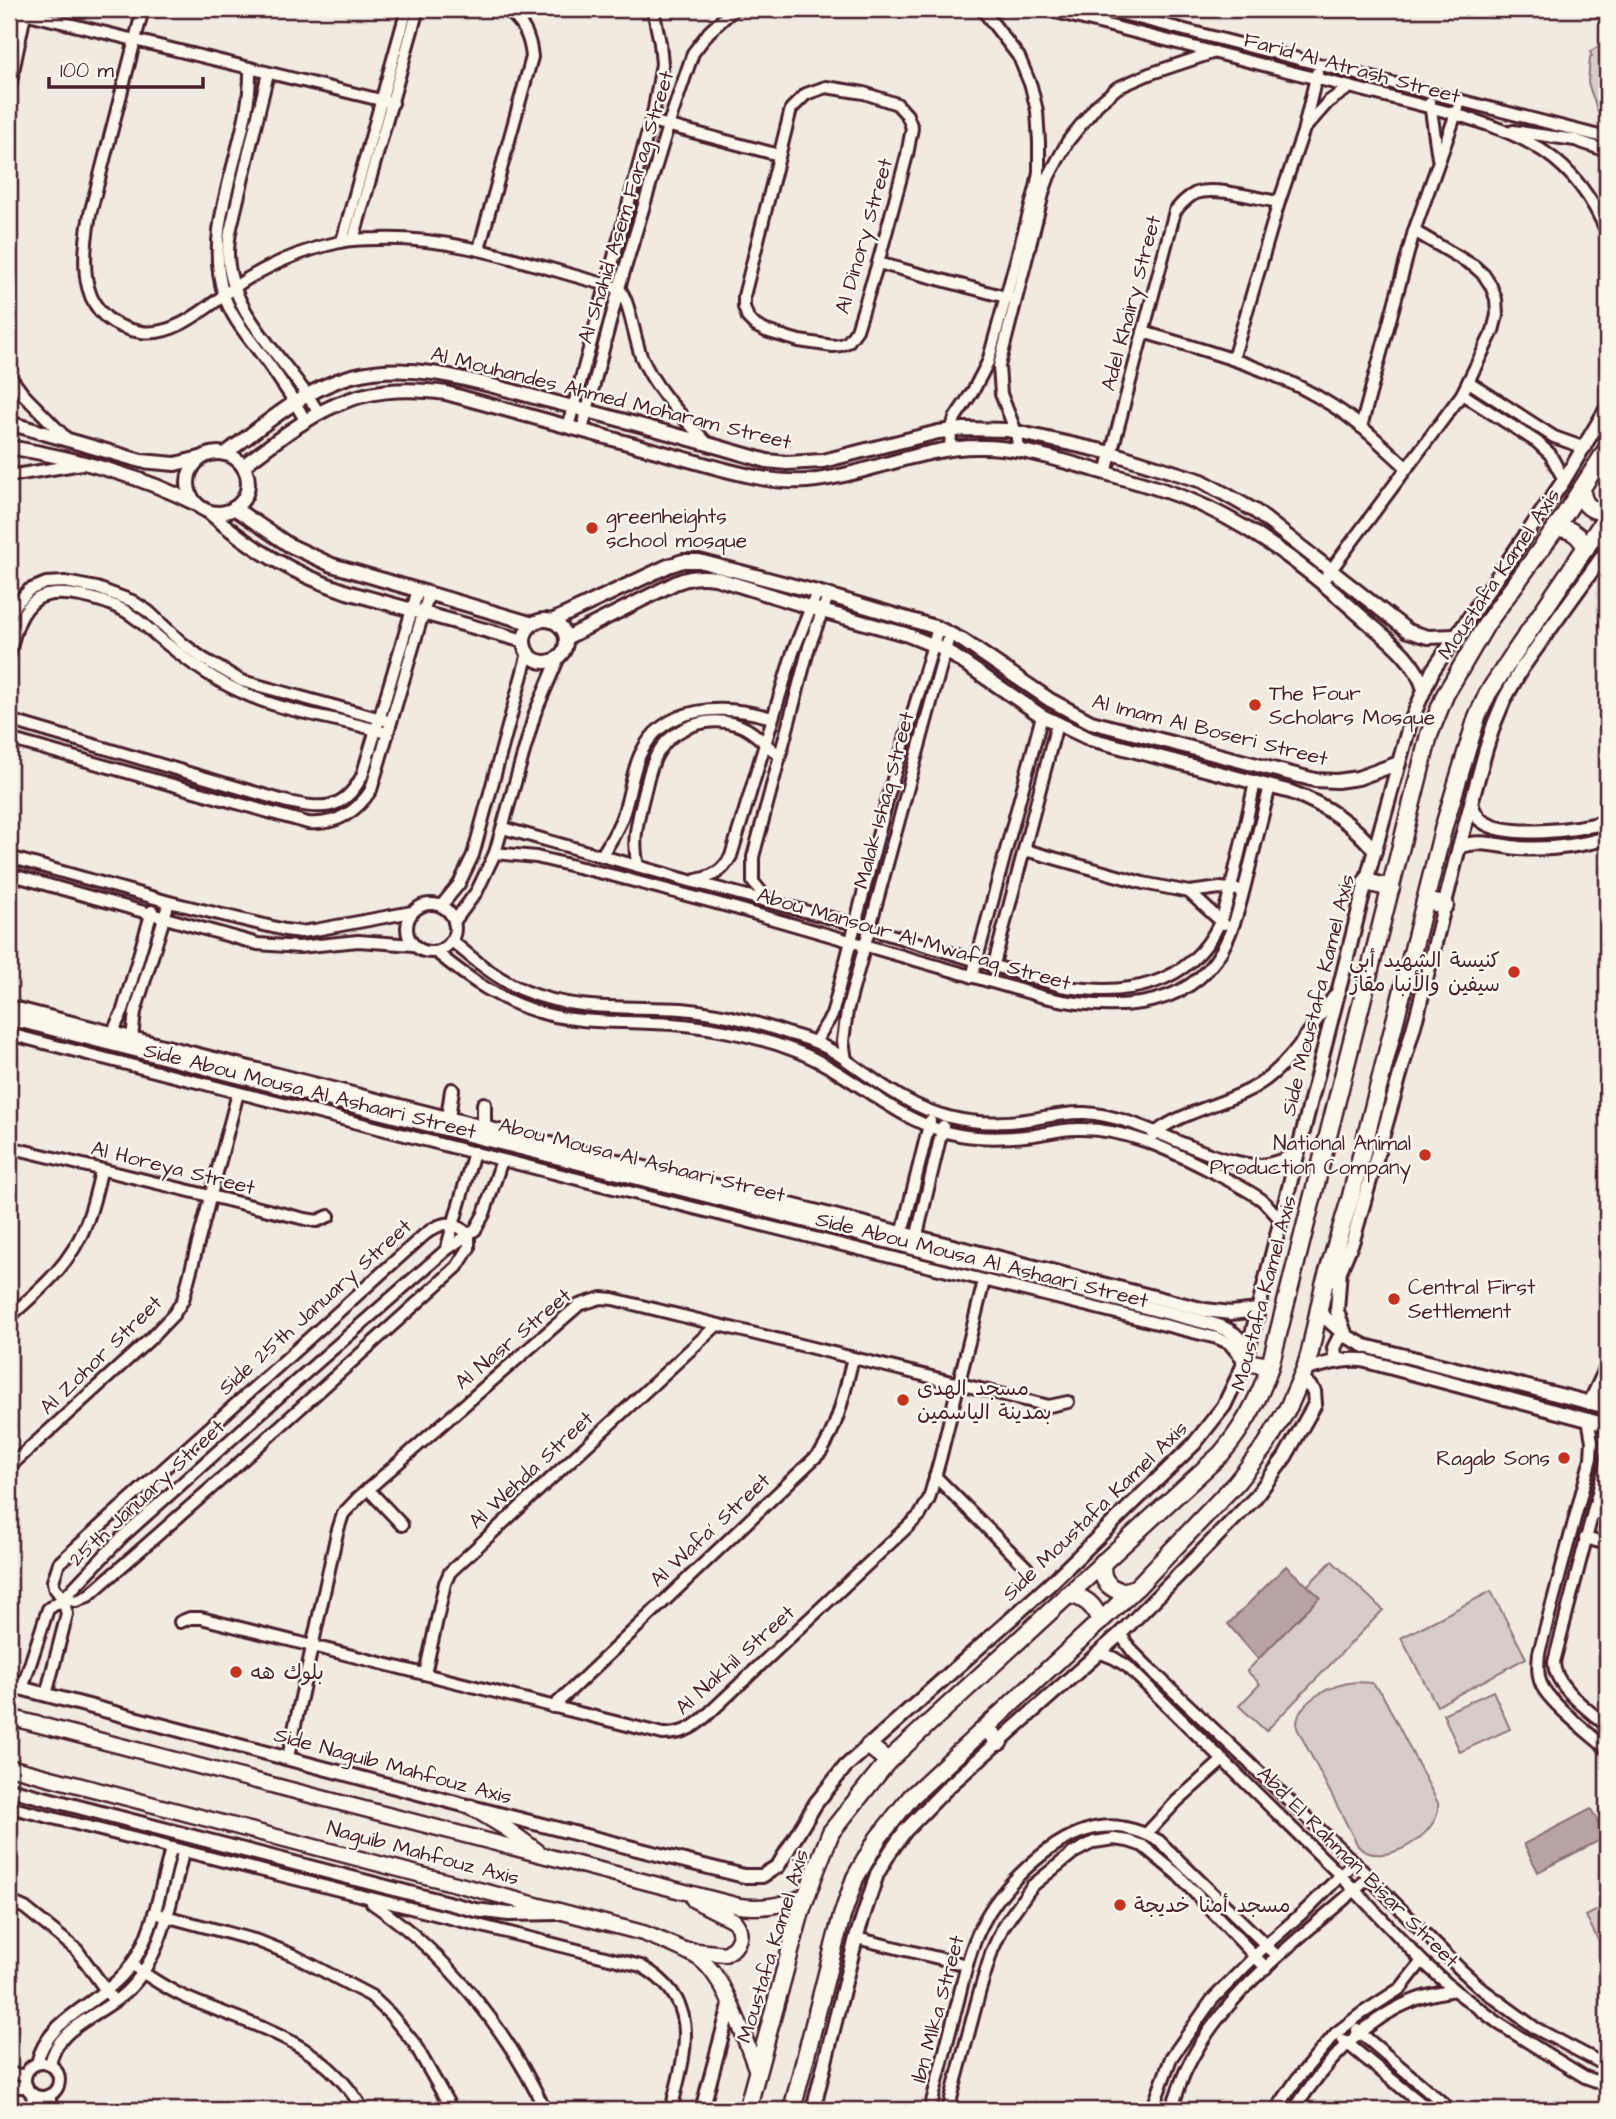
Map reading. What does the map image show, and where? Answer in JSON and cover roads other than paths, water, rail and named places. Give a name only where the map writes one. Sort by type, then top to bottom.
[{"type":"main road","name":"Moustafa Kamel Axis","points":[[747,2110],[807,1895],[831,1832],[888,1761],[1221,1454],[1251,1413],[1270,1366],[1429,735],[1445,695],[1487,623],[1556,528],[1607,449]]},
{"type":"main road","points":[[1582,489],[1584,501],[1588,506],[1600,512],[1607,510]]},
{"type":"main road","points":[[792,2110],[841,1919],[855,1878],[878,1838],[911,1797],[1137,1587],[1252,1463],[1282,1418],[1303,1373],[1324,1285],[1351,1196],[1444,826],[1476,717],[1488,693],[1607,516]]},
{"type":"main road","points":[[1556,528],[1569,529],[1575,533],[1586,548]]},
{"type":"main road","points":[[1366,882],[1391,888]]},
{"type":"main road","points":[[1426,901],[1445,905]]},
{"type":"main road","points":[[1245,1362],[1270,1366]]},
{"type":"main road","points":[[1103,1562],[1103,1579],[1110,1587],[1123,1592],[1137,1587]]},
{"type":"main road","points":[[1067,1595],[1088,1602],[1096,1611],[1100,1622]]},
{"type":"main road","name":"Naguib Mahfouz Axis","points":[[9,1717],[750,1907],[783,1905],[807,1895]]},
{"type":"main road","points":[[986,1728],[999,1742]]},
{"type":"main road","points":[[869,1746],[888,1761]]},
{"type":"main road","name":"Naguib Mahfouz Axis","points":[[9,1767],[643,1933],[699,1958],[711,1969],[721,1984],[757,2071]]},
{"type":"main road","points":[[471,1807],[540,1854]]},
{"type":"main road","points":[[675,1889],[733,1920],[740,1934],[734,1948],[724,1954],[683,1950]]},
{"type":"street","points":[[143,9],[84,246],[85,276],[89,293],[98,309],[111,321],[126,329],[143,333],[161,332],[177,326],[270,266],[293,256],[348,240],[438,241],[480,249],[619,288],[625,296],[636,343],[649,371],[671,404],[707,443]]},
{"type":"street","points":[[348,240],[366,175],[381,100],[407,9]]},
{"type":"street","points":[[366,175],[393,103],[418,9]]},
{"type":"street","points":[[480,249],[532,57],[524,28],[515,16],[505,9]]},
{"type":"street","name":"Al Shahid Asem Farag Street","points":[[568,427],[651,121],[662,64],[653,9]]},
{"type":"street","name":"Al Shahid Asem Farag Street","points":[[582,430],[619,288],[693,53],[709,32],[734,9]]},
{"type":"street","points":[[950,449],[955,418],[988,362],[1011,298],[1040,189],[1037,111],[1031,86],[1019,57],[982,9]]},
{"type":"street","name":"Farid Al Atrash Street","points":[[1044,9],[1430,107],[1504,130],[1541,148],[1575,176],[1599,213],[1607,233]]},
{"type":"street","name":"Farid Al Atrash Street","points":[[1103,9],[1607,138]]},
{"type":"street","points":[[9,86],[25,11],[393,103]]},
{"type":"street","points":[[1040,189],[1074,131],[1097,104],[1117,88],[1214,52]]},
{"type":"street","points":[[1233,359],[1279,202],[1303,132],[1319,64]]},
{"type":"street","points":[[250,68],[247,110],[219,228],[218,273],[224,296],[236,320],[305,420]]},
{"type":"street","points":[[268,73],[230,232],[228,254],[234,288],[244,307],[308,394],[318,412]]},
{"type":"street","name":"Al Dinory Street","points":[[826,87],[864,93],[897,104],[907,115],[912,128],[878,263],[857,330],[848,342],[841,345],[788,338],[766,331],[748,318],[744,307],[744,296],[779,155],[791,109],[806,94],[816,89],[826,87]]},
{"type":"street","points":[[1303,132],[1318,111],[1350,87]]},
{"type":"street","points":[[1437,94],[1430,101],[1430,107],[1438,158]]},
{"type":"street","points":[[1361,426],[1414,232],[1438,158],[1456,114],[1457,104],[1454,99]]},
{"type":"street","points":[[651,121],[779,155]]},
{"type":"street","points":[[1504,130],[1575,140],[1607,151]]},
{"type":"street","name":"Adel Khairy Street","points":[[1106,473],[1175,211],[1194,194],[1214,191],[1279,202]]},
{"type":"street","points":[[1322,582],[1462,394],[1493,331],[1496,307],[1491,286],[1484,275],[1474,266],[1414,232]]},
{"type":"street","points":[[878,263],[1011,298]]},
{"type":"street","points":[[1011,298],[999,366],[1001,394],[1016,432],[1019,450]]},
{"type":"street","points":[[1143,332],[1233,359],[1306,389],[1361,426],[1407,468]]},
{"type":"street","points":[[988,362],[999,366]]},
{"type":"street","name":"Al Mouhandes Ahmed Moharam Street","points":[[225,454],[308,394],[349,377],[393,369],[438,373],[787,463],[806,463],[951,431],[990,429],[1016,432],[1112,453],[1202,481],[1255,511],[1408,631],[1428,637],[1455,636]]},
{"type":"street","points":[[9,375],[23,394],[66,438]]},
{"type":"street","points":[[1469,382],[1553,437],[1585,448]]},
{"type":"street","name":"Al Mouhandes Ahmed Moharam Street","points":[[243,466],[318,412],[340,402],[392,390],[446,393],[761,479],[784,481],[831,477],[950,449],[991,447],[1019,450],[1144,484],[1206,507],[1235,522],[1322,582],[1406,656],[1424,688]]},
{"type":"street","points":[[1462,394],[1537,442],[1550,454],[1564,480]]},
{"type":"street","name":"Side Moustafa Kamel Axis","points":[[768,1874],[782,1861],[816,1803],[845,1768],[1050,1584],[1194,1444],[1224,1406],[1245,1362],[1338,989],[1410,723],[1433,670],[1564,480],[1607,408]]},
{"type":"street","points":[[9,423],[159,464],[175,464],[208,454],[225,454],[238,460],[243,466],[248,481],[247,489],[240,503],[234,508],[226,512],[211,513]]},
{"type":"street","points":[[9,447],[143,479],[211,513],[253,548],[292,570],[347,592],[417,611],[526,647],[537,660],[543,662],[559,657]]},
{"type":"street","points":[[196,504],[188,489],[187,480],[200,458]]},
{"type":"street","points":[[9,476],[85,464]]},
{"type":"street","points":[[234,508],[269,533],[310,556],[355,573],[533,624]]},
{"type":"street","points":[[1346,1336],[1337,1311],[1340,1269],[1353,1240],[1393,1102],[1486,749],[1504,700],[1522,668],[1607,550]]},
{"type":"street","name":"Al Imam Al Boseri Street","points":[[552,621],[668,566],[683,561],[699,561],[944,630],[1050,700],[1091,722],[1326,781],[1369,776],[1399,763]]},
{"type":"street","name":"Al Imam Al Boseri Street","points":[[566,638],[688,578],[715,578],[905,634],[939,647],[1042,716],[1107,744],[1306,797],[1333,812],[1375,851]]},
{"type":"street","points":[[9,618],[17,603],[29,590],[46,583],[65,582],[97,588],[132,601],[149,612],[182,643],[240,686]]},
{"type":"street","points":[[9,739],[308,823],[324,823],[345,816],[363,803],[371,789],[384,726],[424,592]]},
{"type":"street","points":[[9,655],[18,621],[27,609],[38,599],[51,594],[65,594],[98,601],[125,612],[188,660],[240,686],[384,726]]},
{"type":"street","points":[[690,881],[713,876],[732,856],[793,652],[822,594]]},
{"type":"street","points":[[768,900],[752,882],[751,864],[809,647],[816,609]]},
{"type":"street","points":[[441,906],[459,884],[473,855],[526,647],[526,631],[542,620],[552,621],[560,626],[566,638],[565,648],[535,713],[495,853],[478,891],[454,922]]},
{"type":"street","name":"Malak Ishaq Street","points":[[815,1042],[832,1015],[889,793],[944,630]]},
{"type":"street","name":"Malak Ishaq Street","points":[[846,1060],[843,1029],[939,647]]},
{"type":"street","points":[[602,855],[624,815],[640,755],[655,734],[670,721],[688,713],[730,709],[772,718]]},
{"type":"street","points":[[972,977],[1042,716]]},
{"type":"street","points":[[9,720],[307,806],[323,807],[345,799],[358,783],[384,726]]},
{"type":"street","points":[[638,866],[634,842],[636,828],[652,764],[669,739],[695,724],[717,721],[736,724],[746,729],[779,755]]},
{"type":"street","points":[[989,981],[1057,724]]},
{"type":"street","points":[[1291,792],[1294,775]]},
{"type":"street","name":"Abou Mansour Al Mwafaq Street","points":[[503,828],[870,928],[1052,983],[1080,989],[1113,990],[1140,986],[1169,977],[1197,957],[1208,944],[1221,921],[1231,889],[1255,782]]},
{"type":"street","name":"Abou Mansour Al Mwafaq Street","points":[[495,853],[536,857],[735,908],[1044,998],[1086,1006],[1148,1003],[1174,994],[1202,974],[1221,952],[1232,929],[1244,891],[1270,786]]},
{"type":"street","points":[[261,810],[265,794]]},
{"type":"street","points":[[1471,803],[1478,818],[1491,826],[1522,831],[1563,830],[1607,822]]},
{"type":"street","points":[[323,807],[324,823]]},
{"type":"street","points":[[1488,844],[1486,836],[1491,826]]},
{"type":"street","points":[[1459,848],[1470,844],[1520,848],[1562,847],[1607,838]]},
{"type":"street","points":[[1025,850],[1143,883],[1189,892],[1231,889],[1244,891]]},
{"type":"street","points":[[9,857],[254,924],[300,932],[412,912],[429,904],[441,906],[447,910],[454,922],[452,941],[436,952],[424,951],[414,945],[406,929],[412,912]]},
{"type":"street","points":[[615,877],[619,861]]},
{"type":"street","points":[[9,874],[237,939],[278,947],[358,941],[414,945]]},
{"type":"street","points":[[1189,892],[1232,929]]},
{"type":"street","points":[[735,908],[739,893]]},
{"type":"street","points":[[110,1038],[123,1010],[156,898]]},
{"type":"street","points":[[131,1044],[135,1012],[169,902]]},
{"type":"street","points":[[452,941],[478,963],[510,984],[546,999],[590,1006],[684,1010],[713,1014],[759,1024],[815,1042],[893,1092],[945,1116],[994,1123],[1086,1113],[1106,1116],[1156,1132],[1203,1152],[1254,1165],[1269,1164],[1297,1153]]},
{"type":"street","points":[[436,952],[469,979],[493,993],[543,1013],[596,1022],[708,1028],[794,1050],[830,1067],[868,1093],[929,1127],[942,1131],[984,1137],[1035,1135],[1079,1129],[1123,1134],[1179,1154],[1235,1184],[1264,1202],[1280,1219]]},
{"type":"street","points":[[1148,1142],[1156,1132],[1172,1122],[1234,1098],[1269,1077],[1306,1035],[1338,989]]},
{"type":"street","name":"Abou Mousa Al Ashaari Street","points":[[9,1007],[131,1044],[901,1239],[1221,1327],[1242,1342],[1245,1362]]},
{"type":"street","name":"Abou Mousa Al Ashaari Street","points":[[9,1018],[110,1038]]},
{"type":"street","name":"Side Abou Mousa Al Ashaari Street","points":[[9,1034],[1224,1340],[1245,1362]]},
{"type":"street","points":[[448,1118],[452,1090]]},
{"type":"street","name":"Al Zohor Street","points":[[9,1467],[150,1339],[174,1314],[183,1300],[238,1093]]},
{"type":"street","name":"Abou Mousa Al Ashaari Street","points":[[352,1100],[392,1098],[484,1128],[600,1151],[753,1191],[901,1239]]},
{"type":"street","points":[[484,1104],[484,1128]]},
{"type":"street","points":[[901,1239],[932,1112]]},
{"type":"street","points":[[915,1243],[945,1116]]},
{"type":"street","name":"Al Horeya Street","points":[[9,1147],[305,1219],[317,1220],[329,1216]]},
{"type":"street","points":[[446,1250],[474,1152]]},
{"type":"street","name":"25th January Street","points":[[22,1689],[48,1609],[64,1599],[122,1537],[268,1406],[446,1250],[469,1235],[484,1214],[502,1160]]},
{"type":"street","points":[[9,1317],[61,1269],[69,1258],[87,1223],[101,1171]]},
{"type":"street","points":[[46,1695],[67,1614],[64,1599],[77,1601],[88,1596],[457,1266],[469,1248],[469,1235],[454,1224]]},
{"type":"street","name":"Side 25th January Street","points":[[64,1599],[54,1587],[53,1581],[60,1563],[424,1235],[439,1225],[454,1224]]},
{"type":"street","name":"Abou Mousa Al Ashaari Street","points":[[915,1243],[1205,1310],[1231,1313],[1258,1310]]},
{"type":"street","points":[[1324,1285],[1340,1269]]},
{"type":"street","name":"Al Nakhil Street","points":[[180,1622],[201,1618],[663,1734],[674,1734],[695,1726],[911,1525],[926,1507],[984,1280]]},
{"type":"street","name":"Al Nasr Street","points":[[288,1757],[343,1514],[368,1489],[579,1305],[589,1300],[613,1299],[1049,1406],[1068,1402]]},
{"type":"street","points":[[1318,1311],[1346,1336],[1365,1346],[1607,1407]]},
{"type":"street","name":"Al Wehda Street","points":[[425,1674],[445,1583],[450,1572],[716,1326]]},
{"type":"street","points":[[1340,1360],[1335,1355],[1335,1344],[1339,1338],[1346,1336]]},
{"type":"street","name":"Al Wafa' Street","points":[[553,1707],[821,1452],[835,1425],[853,1358]]},
{"type":"street","points":[[286,1359],[302,1376]]},
{"type":"street","points":[[813,2110],[856,1938],[877,1874],[890,1852],[925,1810],[1120,1634],[1236,1519],[1285,1457],[1314,1404],[1314,1391],[1303,1373],[1340,1360],[1362,1360],[1607,1426]]},
{"type":"street","points":[[1590,1403],[1607,1367]]},
{"type":"street","points":[[1461,1387],[1465,1370]]},
{"type":"street","points":[[268,1406],[284,1422]]},
{"type":"street","points":[[1588,1419],[1592,1441],[1591,1458],[1539,1653],[1539,1675],[1542,1686],[1551,1698],[1607,1749]]},
{"type":"street","points":[[210,1458],[226,1475]]},
{"type":"street","points":[[1607,1458],[1555,1653],[1554,1669],[1563,1686],[1607,1726]]},
{"type":"street","points":[[935,1476],[1027,1568]]},
{"type":"street","points":[[368,1489],[402,1525]]},
{"type":"street","points":[[1585,1538],[1607,1544]]},
{"type":"street","points":[[1554,1598],[1570,1602]]},
{"type":"street","name":"Abd El Rahman Bisar Street","points":[[1120,1634],[1149,1668],[1482,1989],[1535,2028],[1607,2067]]},
{"type":"street","name":"Abd El Rahman Bisar Street","points":[[1099,1652],[1128,1667],[1454,1990],[1501,2025],[1544,2052],[1585,2077],[1607,2085]]},
{"type":"street","name":"Side Naguib Mahfouz Axis","points":[[9,1685],[744,1876],[768,1874]]},
{"type":"street","points":[[1147,1833],[1177,1801],[1223,1760]]},
{"type":"street","points":[[9,1789],[475,1910],[527,1915],[564,1912]]},
{"type":"street","points":[[9,1807],[183,1853],[641,1966],[662,1981],[680,2005],[687,2032],[671,2110]]},
{"type":"street","name":"Ibn Mlka Street","points":[[930,2110],[967,1965],[981,1925],[1018,1877],[1066,1839],[1089,1829],[1111,1826],[1147,1833],[1171,1852],[1277,1956]]},
{"type":"street","name":"Ibn Mlka Street","points":[[948,2110],[980,1990],[992,1951],[1003,1927],[1032,1886],[1073,1853],[1094,1842],[1114,1839],[1143,1846],[1163,1862],[1266,1968]]},
{"type":"street","points":[[37,2063],[43,2045],[53,2030],[107,1992],[132,1965],[154,1913],[171,1849]]},
{"type":"street","points":[[1163,1862],[1171,1852]]},
{"type":"street","points":[[50,2065],[55,2048],[68,2032],[115,2002],[143,1973],[166,1916],[183,1853]]},
{"type":"street","points":[[1152,2110],[1167,2069],[1179,2046],[1212,2000],[1354,1863]]},
{"type":"street","points":[[1171,2110],[1187,2068],[1206,2035],[1225,2010],[1277,1956],[1368,1878]]},
{"type":"street","points":[[365,1898],[391,1916],[428,1949],[471,1994],[506,2040],[545,2110]]},
{"type":"street","points":[[9,1901],[25,1908],[77,1950],[115,2002]]},
{"type":"street","points":[[154,1913],[258,1941],[293,1955],[371,1996],[414,2043],[452,2110]]},
{"type":"street","points":[[856,1938],[967,1965]]},
{"type":"street","points":[[1276,2110],[1297,2079],[1336,2033],[1401,1988],[1422,1961]]},
{"type":"street","points":[[132,1965],[174,1992],[256,2024],[297,2044],[335,2073],[363,2110]]},
{"type":"street","points":[[1294,2110],[1323,2070],[1360,2033],[1413,2000],[1454,1990]]},
{"type":"street","points":[[702,2110],[730,2005]]},
{"type":"street","points":[[1349,2023],[1451,2110]]},
{"type":"street","points":[[1336,2033],[1423,2108]]},
{"type":"street","points":[[9,2074],[28,2085],[38,2096],[49,2095],[55,2089],[58,2083],[55,2070],[44,2063],[32,2066],[28,2085],[34,2110]]},
{"type":"street","points":[[9,2087],[28,2085]]},
{"type":"street","points":[[49,2095],[52,2110]]},
{"type":"place","name":"greenheights school mosque","points":[[592,528]]},
{"type":"place","name":"The Four Scholars Mosque","points":[[1255,705]]},
{"type":"place","name":"كنيسة الشهيد أبي سيفين والأنبا مقار","points":[[1514,972]]},
{"type":"place","name":"National Animal Production Company","points":[[1425,1155]]},
{"type":"place","name":"Central First Settlement","points":[[1394,1299]]},
{"type":"place","name":"مسجد الهدى بمدينة الياسمين","points":[[903,1400]]},
{"type":"place","name":"Ragab Sons","points":[[1564,1458]]},
{"type":"place","name":"بلوك هه","points":[[236,1672]]},
{"type":"place","name":"مسجد أمنا خديجة","points":[[1120,1905]]}]
